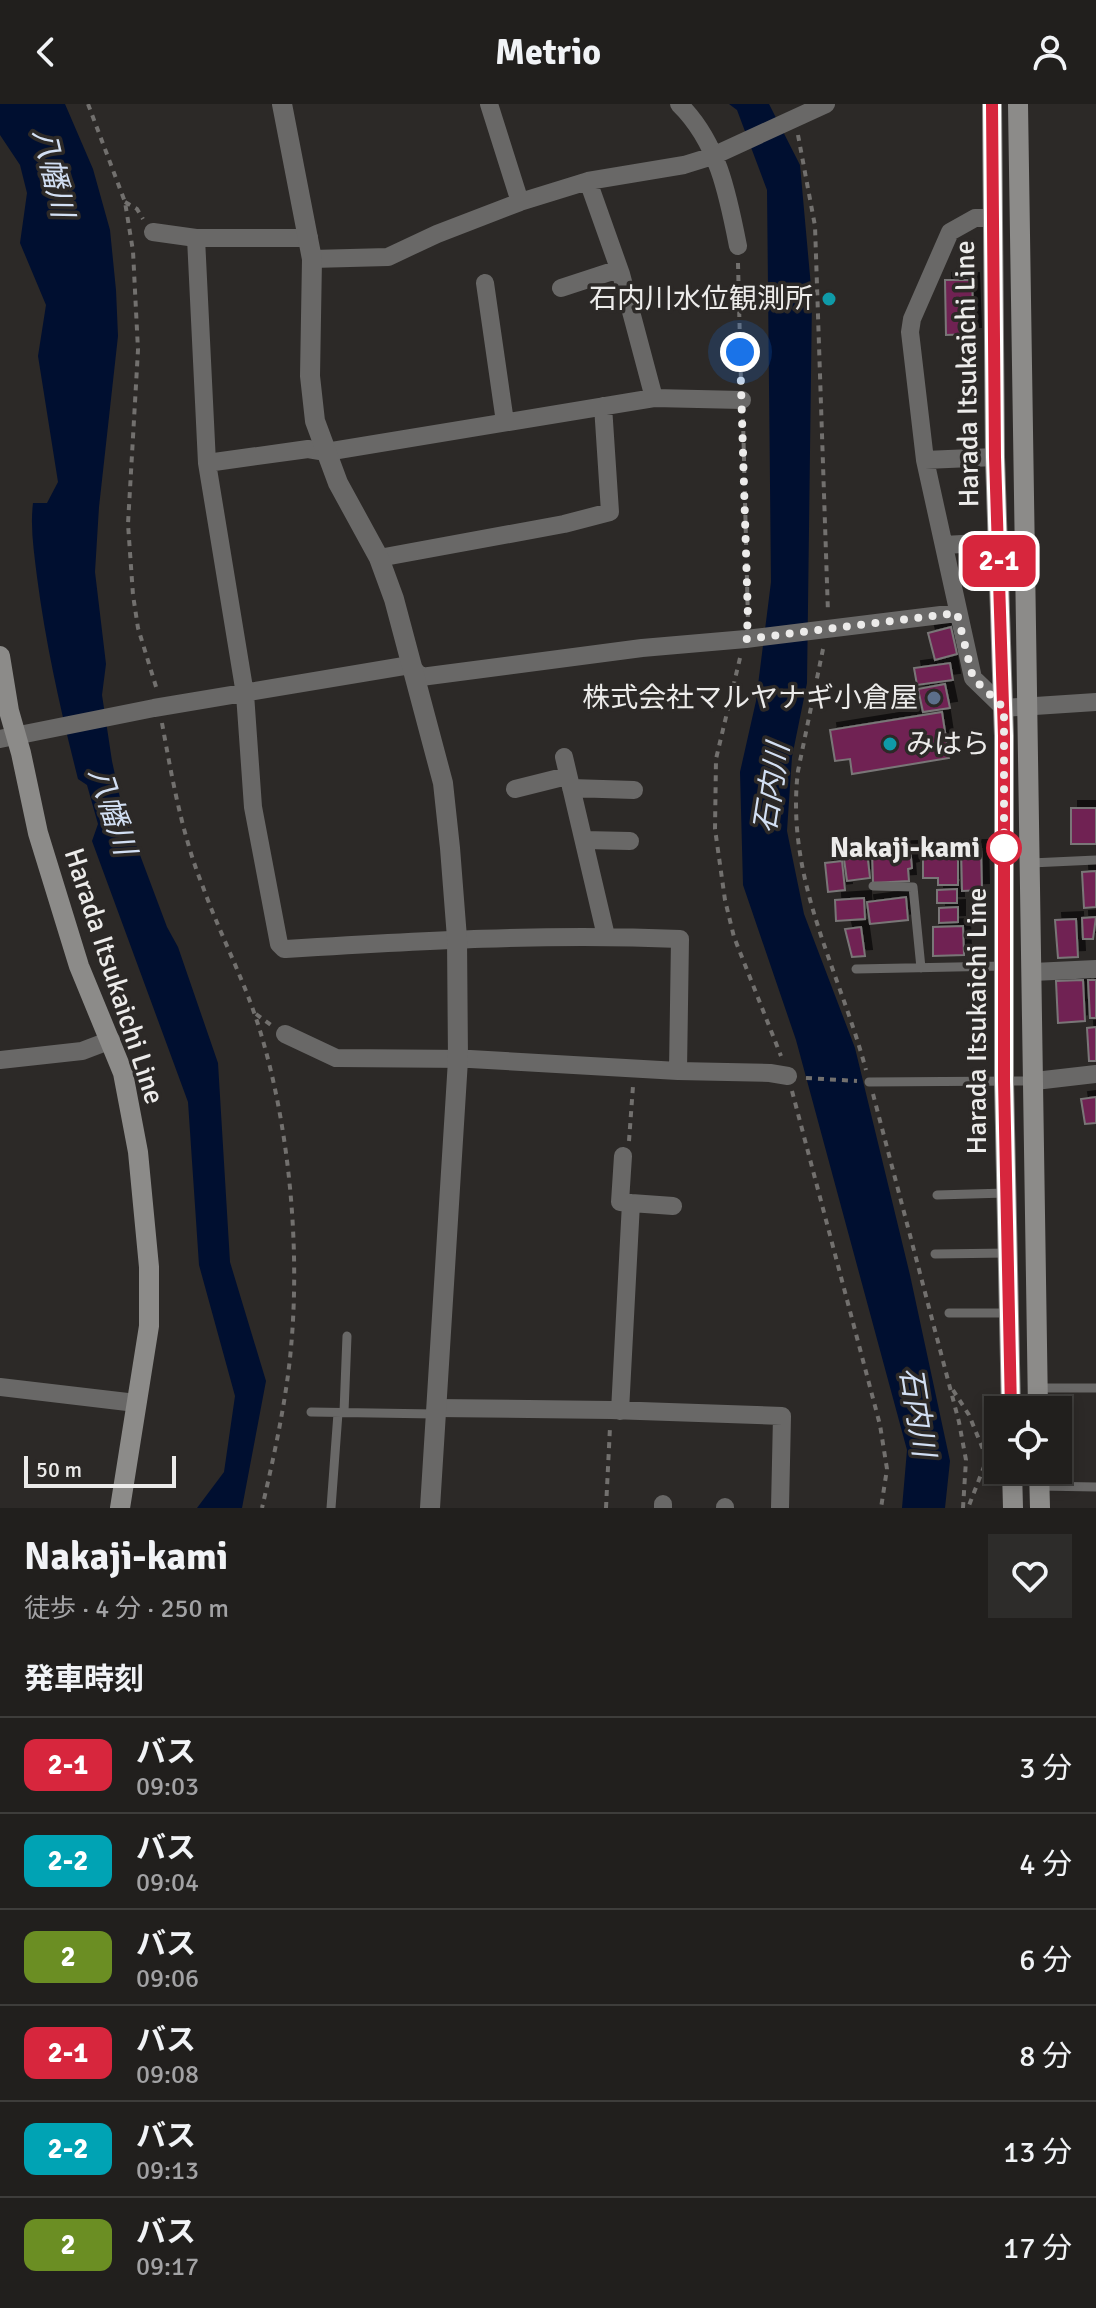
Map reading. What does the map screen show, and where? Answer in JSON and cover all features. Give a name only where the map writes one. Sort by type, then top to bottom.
[{"type":"main road","name":"Harada Itsukaichi Line","points":[[992,104],[995,457],[1004,708],[1004,1081],[1011,1396]]},
{"type":"main road","name":"Harada Itsukaichi Line","points":[[1018,104],[1038,1396]]},
{"type":"main road","name":"Harada Itsukaichi Line","points":[[0,656],[14,736],[42,848],[79,966],[123,1073],[131,1107],[149,1267],[149,1326],[120,1508]]},
{"type":"main road","points":[[1012,1484],[1013,1508]]},
{"type":"main road","points":[[1039,1484],[1040,1508]]},
{"type":"street","points":[[282,104],[312,259],[310,376],[315,421],[338,483],[379,558],[394,599],[443,783],[457,938],[458,1060],[430,1508]]},
{"type":"street","points":[[489,104],[520,202]]},
{"type":"street","points":[[679,104],[718,153],[738,246]]},
{"type":"street","points":[[312,259],[399,254],[437,234],[520,202],[588,181],[684,165],[826,104]]},
{"type":"street","points":[[588,181],[619,269],[654,398]]},
{"type":"street","points":[[993,218],[975,218],[950,232],[912,319],[910,332],[925,460],[957,613],[973,678],[1004,708],[1096,702]]},
{"type":"street","points":[[153,232],[196,238],[309,238]]},
{"type":"street","points":[[196,238],[207,463],[245,694],[253,807],[279,944],[284,949],[457,938],[606,936],[680,939],[678,1071]]},
{"type":"street","points":[[561,288],[619,269]]},
{"type":"street","points":[[485,283],[505,422]]},
{"type":"street","points":[[207,463],[308,449],[326,452],[654,398],[742,400]]},
{"type":"street","points":[[379,558],[564,524],[610,512],[603,406]]},
{"type":"street","points":[[925,460],[995,457]]},
{"type":"street","points":[[944,545],[998,542]]},
{"type":"street","points":[[410,665],[421,677],[642,648],[957,613]]},
{"type":"street","points":[[14,736],[410,665]]},
{"type":"street","points":[[567,774],[606,936]]},
{"type":"street","points":[[515,789],[567,774],[634,790]]},
{"type":"street","points":[[584,840],[630,841]]},
{"type":"street","points":[[1033,972],[1096,969]]},
{"type":"street","points":[[285,1034],[336,1058],[770,1073],[792,1077]]},
{"type":"street","points":[[0,1060],[82,1051],[111,1040]]},
{"type":"street","points":[[1035,1081],[1096,1074]]},
{"type":"street","points":[[626,1154],[620,1202],[673,1206]]},
{"type":"street","points":[[615,1410],[631,1203]]},
{"type":"street","points":[[0,1387],[136,1403]]},
{"type":"street","points":[[436,1411],[615,1410],[782,1416],[780,1508]]},
{"type":"lane","points":[[1031,863],[1096,860]]},
{"type":"lane","points":[[873,886],[913,887],[921,968]]},
{"type":"lane","points":[[856,969],[1004,966]]},
{"type":"lane","points":[[866,1082],[1035,1081]]},
{"type":"lane","points":[[937,1195],[1007,1193]]},
{"type":"lane","points":[[935,1254],[1008,1253]]},
{"type":"lane","points":[[949,1313],[1009,1313]]},
{"type":"lane","points":[[331,1508],[347,1336]]},
{"type":"lane","points":[[1038,1388],[1096,1388]]},
{"type":"lane","points":[[311,1412],[436,1411]]},
{"type":"lane","points":[[1072,1483],[1096,1487]]},
{"type":"path","points":[[88,104],[125,202],[133,251],[138,350],[130,452],[129,538],[138,628],[189,849],[203,889],[238,966],[261,1034],[282,1123],[292,1238],[294,1309],[286,1387],[262,1508]]},
{"type":"path","points":[[790,119],[804,160],[815,226],[828,627],[798,771],[797,842],[815,920],[849,1009],[866,1082],[950,1385],[966,1460],[966,1508]]},
{"type":"path","points":[[738,246],[751,638],[716,759],[715,829],[725,900],[734,937],[792,1077],[880,1425],[887,1469],[881,1508]]},
{"type":"path","points":[[626,1154],[634,1069]]},
{"type":"path","points":[[792,1077],[866,1082]]},
{"type":"path","points":[[950,1385],[969,1415],[984,1452]]},
{"type":"path","points":[[606,1508],[615,1410]]},
{"type":"path","points":[[966,1508],[984,1466]]},
{"type":"water","name":"八幡川","points":[[0,104],[65,104],[93,169],[110,230],[118,336],[95,572],[106,664],[102,695],[122,807],[167,927],[178,947],[218,1063],[230,1262],[266,1381],[242,1508],[197,1508],[224,1472],[235,1396],[199,1265],[188,1102],[92,841],[98,824],[87,785],[78,779],[45,628],[32,522],[33,503],[47,503],[58,482],[38,356],[46,305],[20,243],[27,193],[20,165],[0,135]]},
{"type":"water","name":"石内川","points":[[729,104],[769,104],[800,165],[812,298],[807,683],[792,757],[787,831],[804,914],[855,1048],[910,1275],[950,1461],[945,1508],[902,1508],[907,1450],[796,1040],[743,885],[740,772],[756,701],[771,582],[767,190],[737,110]]},
{"type":"building","points":[[945,280],[972,280],[974,334],[946,335]]},
{"type":"building","points":[[951,627],[957,654],[935,660],[928,633]]},
{"type":"building","points":[[950,663],[953,680],[917,685],[914,668]]},
{"type":"building","name":"株式会社マルヤナギ小倉屋","points":[[945,684],[950,708],[923,712],[918,689]]},
{"type":"building","name":"みはら","points":[[942,712],[949,758],[852,774],[850,759],[835,761],[830,730]]},
{"type":"building","points":[[1071,808],[1096,808],[1096,844],[1071,844]]},
{"type":"building","points":[[961,847],[981,847],[982,890],[962,891]]},
{"type":"building","points":[[910,848],[912,868],[908,869],[909,881],[873,883],[872,850]]},
{"type":"building","points":[[958,848],[958,885],[938,885],[938,878],[923,878],[923,849]]},
{"type":"building","points":[[867,851],[870,878],[847,881],[844,859],[853,858],[853,853]]},
{"type":"building","points":[[842,861],[845,890],[828,892],[825,863]]},
{"type":"building","points":[[1096,871],[1096,907],[1084,908],[1082,872]]},
{"type":"building","points":[[957,889],[957,903],[937,903],[937,890]]},
{"type":"building","points":[[906,897],[908,920],[870,924],[867,902]]},
{"type":"building","points":[[864,898],[865,919],[836,921],[835,900]]},
{"type":"building","points":[[958,907],[958,922],[939,923],[939,908]]},
{"type":"building","points":[[1096,917],[1093,939],[1083,939],[1082,918]]},
{"type":"building","points":[[1076,919],[1078,957],[1058,958],[1055,920]]},
{"type":"building","points":[[963,926],[964,955],[933,956],[933,927]]},
{"type":"building","points":[[861,927],[865,956],[852,957],[845,929]]},
{"type":"building","points":[[1083,980],[1085,1021],[1058,1023],[1056,981]]},
{"type":"building","points":[[1088,980],[1096,980],[1096,1018],[1090,1018]]},
{"type":"building","points":[[1096,1027],[1096,1061],[1089,1061],[1087,1028]]},
{"type":"building","points":[[1096,1097],[1096,1123],[1085,1124],[1081,1099]]},
{"type":"bus line","name":"2-1","points":[[992,104],[995,457],[1004,736],[1004,1081],[1011,1396]]},
{"type":"place","name":"石内川水位観測所","points":[[829,299]]},
{"type":"place","name":"株式会社マルヤナギ小倉屋","points":[[934,698]]},
{"type":"place","name":"みはら","points":[[890,744]]},
{"type":"place","name":"Nakaji-kami","points":[[1004,848]]},
{"type":"route","points":[[740,352],[748,619],[746,639],[957,613],[973,678],[1004,708],[1004,851],[1004,848]]}]
